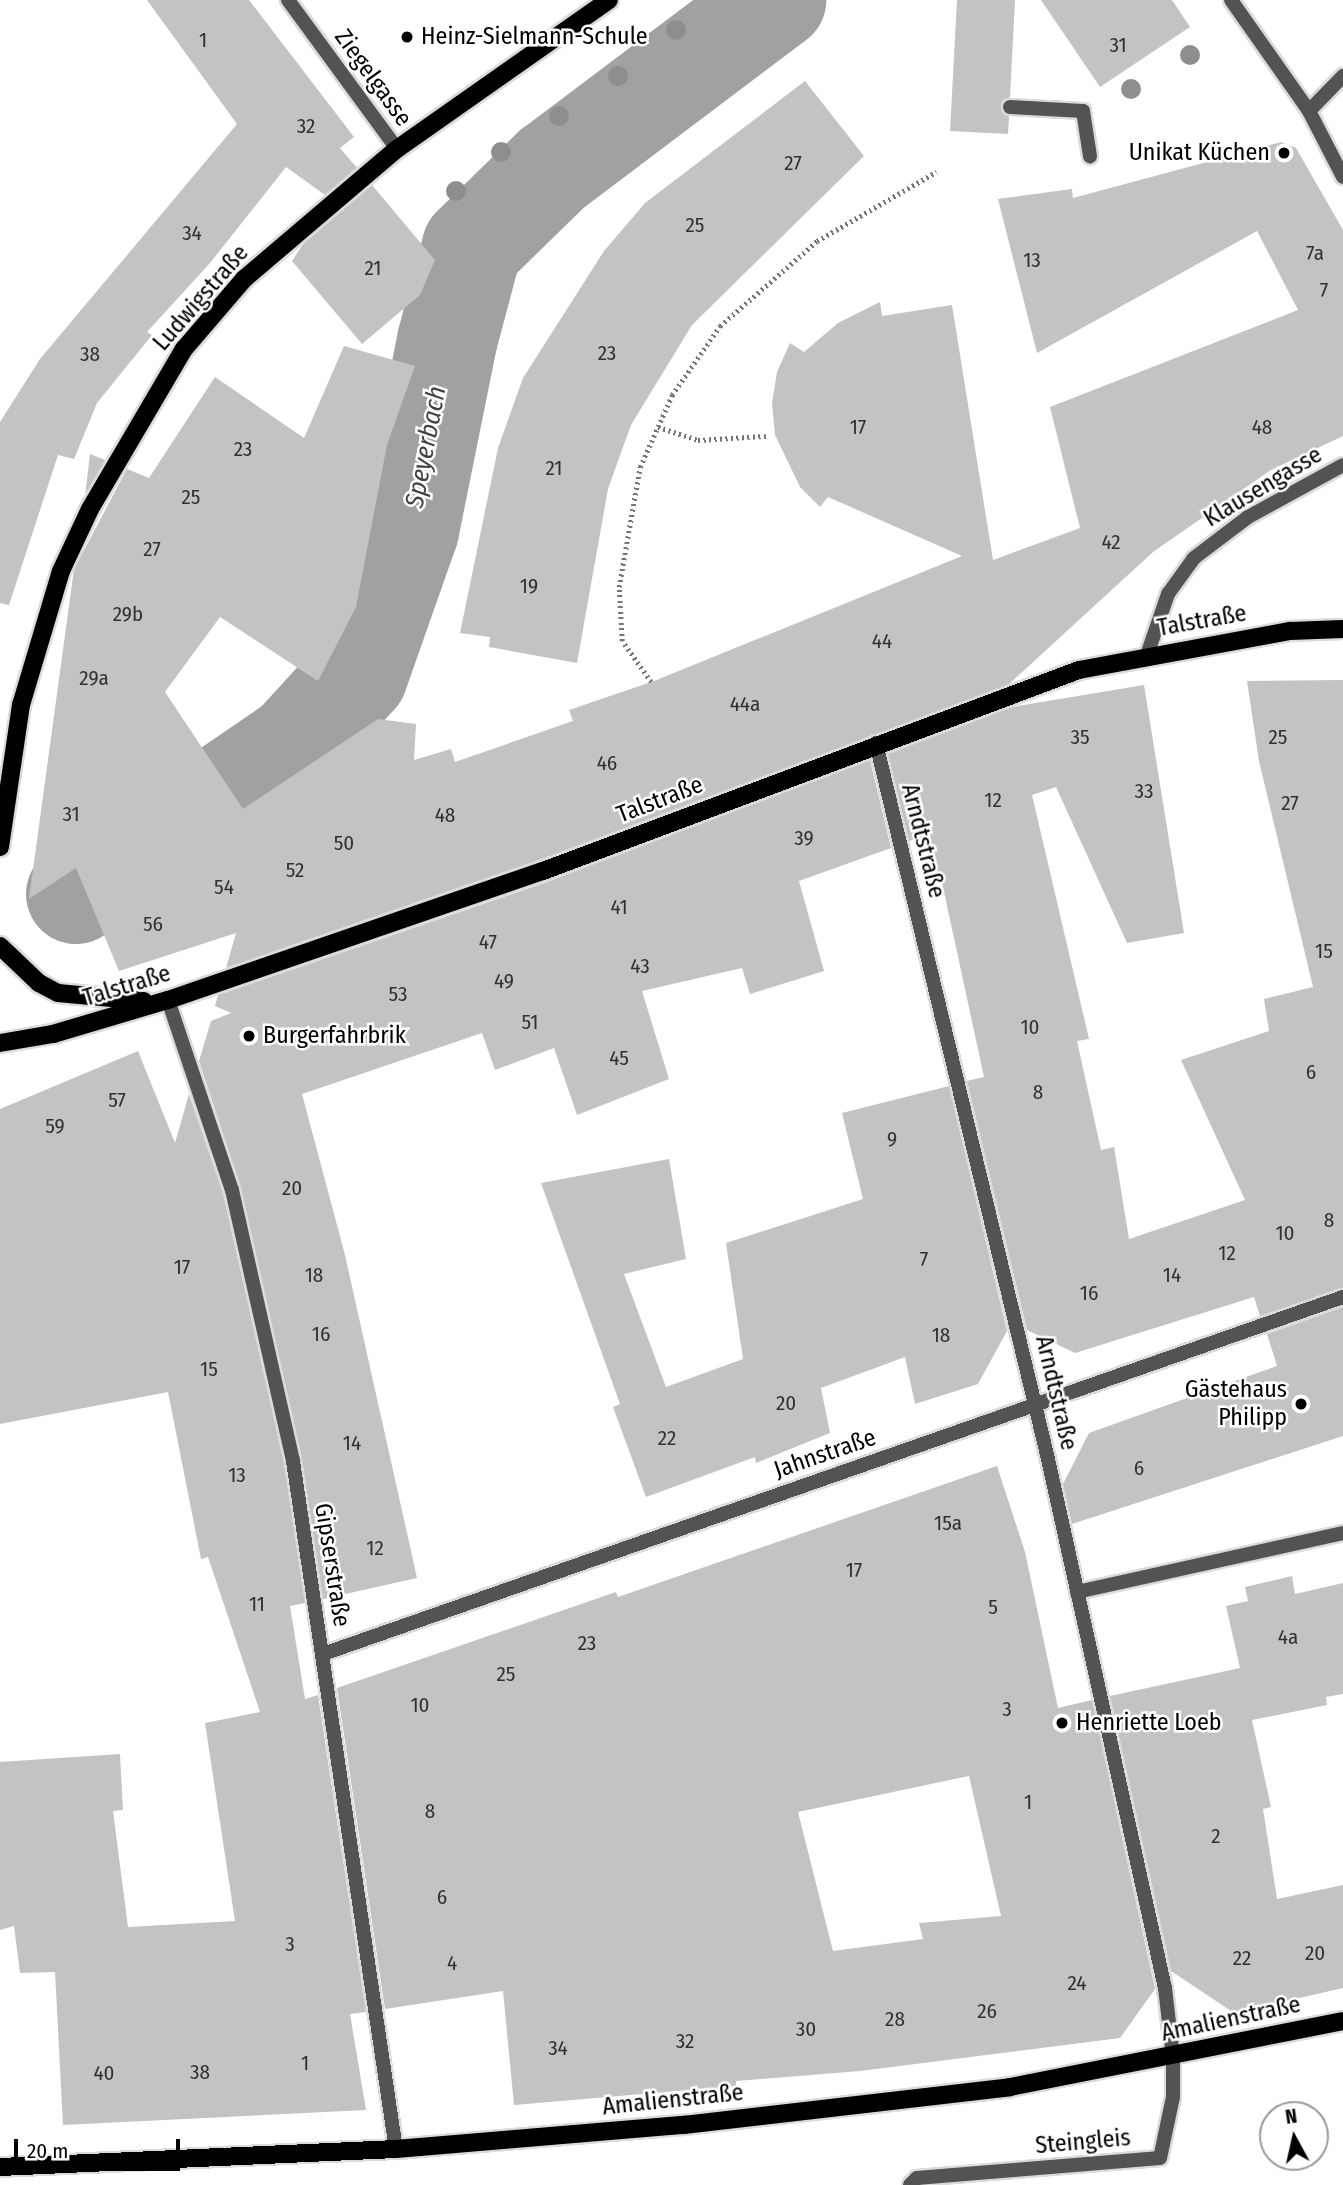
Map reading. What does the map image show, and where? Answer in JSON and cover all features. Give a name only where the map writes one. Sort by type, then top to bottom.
[{"type":"main road","name":"Ludwigstraße","points":[[0,847],[21,705],[40,634],[90,509],[136,425],[184,349],[244,279],[397,149],[609,0]]},
{"type":"main road","name":"Talstraße","points":[[0,1043],[53,1034],[168,1000],[543,871],[876,743],[1079,670],[1147,655],[1290,631],[1343,629]]},
{"type":"main road","points":[[0,946],[39,983],[58,993],[100,1000],[168,1000]]},
{"type":"main road","name":"Amalienstraße","points":[[0,2167],[397,2149],[684,2125],[1010,2087],[1173,2057],[1343,2021]]},
{"type":"street","name":"Ziegelgasse","points":[[288,0],[397,149]]},
{"type":"street","points":[[1231,0],[1309,111],[1343,177]]},
{"type":"street","points":[[1309,111],[1343,76]]},
{"type":"street","points":[[1010,107],[1083,111],[1090,156]]},
{"type":"street","name":"Klausengasse","points":[[1147,655],[1168,594],[1194,558],[1248,517],[1343,465]]},
{"type":"street","name":"Arndtstraße","points":[[876,743],[1035,1404],[1165,1988],[1173,2057]]},
{"type":"street","name":"Gipserstraße","points":[[168,1000],[232,1190],[293,1461],[397,2149]]},
{"type":"street","name":"Jahnstraße","points":[[323,1654],[1343,1297]]},
{"type":"street","points":[[1077,1592],[1343,1533]]},
{"type":"street","name":"Steingleis","points":[[910,2185],[917,2178],[1160,2158],[1173,2097],[1173,2057]]},
{"type":"path","points":[[651,682],[622,640],[619,587],[640,467],[672,395],[720,326],[817,241],[936,172]]},
{"type":"path","points":[[658,427],[698,440],[766,436]]},
{"type":"building","points":[[147,0],[249,0],[354,137],[340,148],[357,168],[325,195],[286,167],[210,263],[147,332],[152,335],[97,403],[74,459],[58,455],[9,605],[0,603],[0,422],[40,359],[237,124]]},
{"type":"building","points":[[957,0],[1015,0],[1010,97],[1001,106],[1009,117],[1008,134],[950,131]]},
{"type":"building","points":[[1041,0],[1172,0],[1190,27],[1100,87]]},
{"type":"building","points":[[805,81],[864,156],[692,325],[631,425],[608,489],[577,663],[489,647],[490,637],[460,633],[498,448],[523,378],[604,251],[645,203]]},
{"type":"building","points":[[1281,142],[1296,148],[1343,230],[1343,436],[1271,470],[1153,552],[1008,685],[539,860],[226,968],[236,933],[119,971],[76,868],[29,899],[74,569],[127,469],[149,478],[215,377],[304,438],[344,346],[415,366],[387,445],[356,607],[318,681],[220,617],[165,692],[243,809],[378,719],[416,724],[414,760],[451,749],[455,762],[573,721],[569,710],[654,681],[962,556],[828,497],[820,507],[800,487],[775,435],[772,403],[777,372],[790,343],[804,352],[838,323],[880,302],[882,316],[952,305],[993,560],[1080,528],[1050,407],[1298,310],[1257,231],[1037,353],[998,199],[1072,189],[1073,198]]},
{"type":"building","points":[[372,185],[435,260],[420,295],[362,344],[292,261],[303,244]]},
{"type":"building","points":[[90,454],[105,460],[85,496]]},
{"type":"building","points":[[1343,680],[1343,1288],[1260,1316],[1254,1297],[1075,1353],[1027,1330],[967,1081],[984,1077],[941,878],[934,881],[925,836],[909,841],[888,754],[1012,707],[1144,685],[1184,933],[1127,943],[1056,787],[1032,795],[1089,1039],[1077,1041],[1101,1150],[1114,1147],[1129,1239],[1245,1200],[1181,1060],[1269,1031],[1264,999],[1313,987],[1259,761],[1247,681]]},
{"type":"building","points":[[870,760],[891,848],[799,881],[824,971],[750,994],[742,968],[642,991],[669,1079],[577,1115],[554,1048],[495,1070],[482,1033],[302,1094],[345,1255],[417,1578],[323,1599],[302,1459],[241,1188],[199,1061],[211,1021],[231,1013],[215,1006],[218,995],[547,882]]},
{"type":"building","points":[[138,1051],[175,1143],[189,1094],[223,1193],[284,1463],[305,1603],[290,1606],[305,1699],[318,1695],[366,2012],[350,2014],[366,2110],[63,2125],[55,1972],[20,1973],[14,1926],[0,1930],[0,1762],[120,1754],[123,1810],[113,1811],[128,1927],[235,1921],[205,1723],[260,1712],[208,1557],[201,1559],[168,1392],[0,1424],[0,1109]]},
{"type":"building","points":[[949,1086],[1007,1331],[978,1384],[915,1404],[905,1357],[821,1388],[830,1433],[756,1463],[755,1457],[646,1497],[613,1407],[620,1404],[541,1183],[669,1159],[686,1259],[624,1274],[666,1387],[743,1359],[726,1243],[863,1199],[842,1113]]},
{"type":"building","points":[[1343,1307],[1343,1436],[1072,1524],[1063,1484],[1089,1433],[1277,1366],[1267,1334]]},
{"type":"building","points":[[997,1466],[1025,1552],[1058,1708],[1092,1700],[1155,1989],[1120,2038],[860,2071],[736,2081],[736,2086],[514,2105],[503,1991],[385,2009],[337,1688],[616,1592],[618,1597]],"holes":[[[969,1776],[1001,1916],[919,1923],[923,1939],[833,1951],[798,1812]]]},
{"type":"building","points":[[1292,1576],[1295,1594],[1343,1583],[1343,1694],[1326,1697],[1327,1705],[1252,1720],[1271,1807],[1263,1809],[1277,1899],[1343,1885],[1343,1988],[1234,2013],[1171,1971],[1110,1696],[1240,1668],[1226,1606],[1248,1601],[1245,1587]]},
{"type":"waterway","name":"Speyerbach","points":[[76,894],[295,744],[358,675],[409,530],[447,341],[472,247],[552,169],[776,0]]},
{"type":"place","name":"Heinz-Sielmann-Schule","points":[[407,37]]},
{"type":"place","name":"Unikat Küchen","points":[[1284,153]]},
{"type":"place","name":"Burgerfahrbrik","points":[[249,1036]]},
{"type":"place","name":"Gästehaus Philipp","points":[[1301,1404]]},
{"type":"place","name":"Henriette Loeb","points":[[1062,1723]]}]
